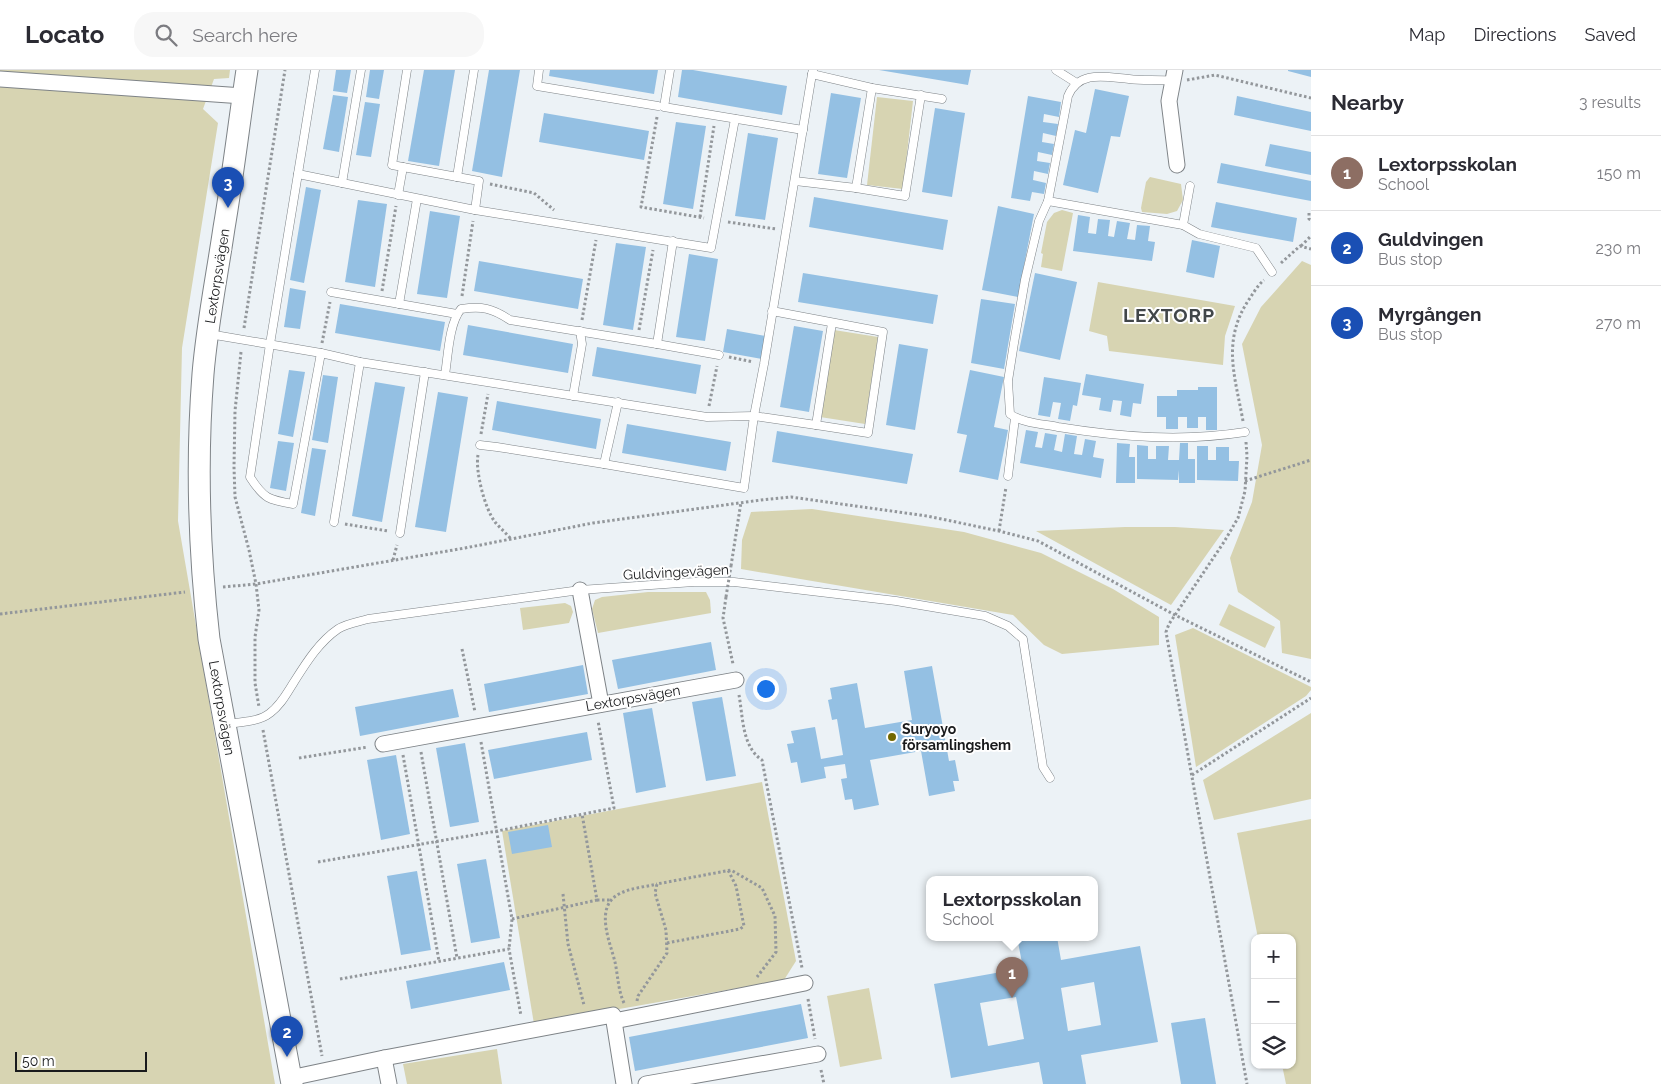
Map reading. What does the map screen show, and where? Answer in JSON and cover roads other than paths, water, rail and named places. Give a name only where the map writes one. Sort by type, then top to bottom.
[{"type":"street","name":"Lextorpsvägen","points":[[247,70],[228,208],[207,334],[203,372],[198,450],[202,581],[209,639],[291,1081],[324,1070],[613,1015],[614,1021]]},
{"type":"street","points":[[1174,75],[1169,101],[1177,165]]},
{"type":"street","points":[[0,79],[243,96]]},
{"type":"street","points":[[580,590],[598,705]]},
{"type":"street","name":"Lextorpsvägen","points":[[383,744],[736,680]]},
{"type":"street","points":[[624,1084],[614,1021],[805,983]]},
{"type":"street","points":[[646,1084],[818,1054]]},
{"type":"street","points":[[384,1058],[389,1084]]},
{"type":"lane","points":[[316,70],[270,344],[250,477],[257,489],[270,500],[293,504],[321,353]]},
{"type":"lane","points":[[342,183],[361,70]]},
{"type":"lane","points":[[407,70],[392,164],[479,181],[474,210]]},
{"type":"lane","points":[[457,177],[474,70]]},
{"type":"lane","points":[[540,70],[537,86],[658,106]]},
{"type":"lane","points":[[670,70],[664,107],[803,130]]},
{"type":"lane","points":[[1056,70],[1075,82]]},
{"type":"lane","points":[[480,445],[744,488],[754,416],[812,72],[872,88],[942,99]]},
{"type":"lane","points":[[1174,75],[1130,80],[1100,72],[1075,82],[1068,96],[1048,201],[1039,221],[1025,280],[1008,381],[1010,414],[1015,418],[1040,424],[1132,436],[1183,438],[1244,432]]},
{"type":"lane","points":[[856,188],[872,88]]},
{"type":"lane","points":[[795,181],[905,196],[921,96]]},
{"type":"lane","points":[[298,174],[474,210],[711,248],[735,118]]},
{"type":"lane","points":[[398,195],[403,167]]},
{"type":"lane","points":[[1182,225],[1190,186]]},
{"type":"lane","points":[[399,304],[417,199]]},
{"type":"lane","points":[[1048,201],[1182,225],[1199,234],[1256,248],[1272,272]]},
{"type":"lane","points":[[657,344],[672,241]]},
{"type":"lane","points":[[332,292],[399,304],[459,311],[474,307],[494,310],[510,320],[719,355]]},
{"type":"lane","points":[[445,375],[453,325],[459,311]]},
{"type":"lane","points":[[772,312],[832,322],[816,424]]},
{"type":"lane","name":"Lextorpsvägen","points":[[207,334],[321,353],[360,362],[707,417],[754,416],[868,433],[883,332],[832,322]]},
{"type":"lane","points":[[574,396],[582,344],[580,331]]},
{"type":"lane","points":[[334,522],[360,362]]},
{"type":"lane","points":[[400,533],[425,372]]},
{"type":"lane","points":[[604,464],[618,402]]},
{"type":"lane","points":[[1008,476],[1015,418]]},
{"type":"lane","name":"Guldvingevägen","points":[[226,724],[260,718],[270,713],[278,705],[310,657],[322,643],[338,629],[348,624],[368,619],[580,590],[694,582],[734,582],[896,601],[985,616],[1008,626],[1023,639],[1043,767],[1050,778]]},
{"type":"place","name":"Myrgången","points":[[228,208]]},
{"type":"place","name":"Suryoyo församlingshem","points":[[892,737]]},
{"type":"place","name":"Lextorpsskolan","points":[[1012,998]]},
{"type":"place","name":"Guldvingen","points":[[287,1057]]},
{"type":"district","name":"LEXTORP","points":[[1169,315]]}]
